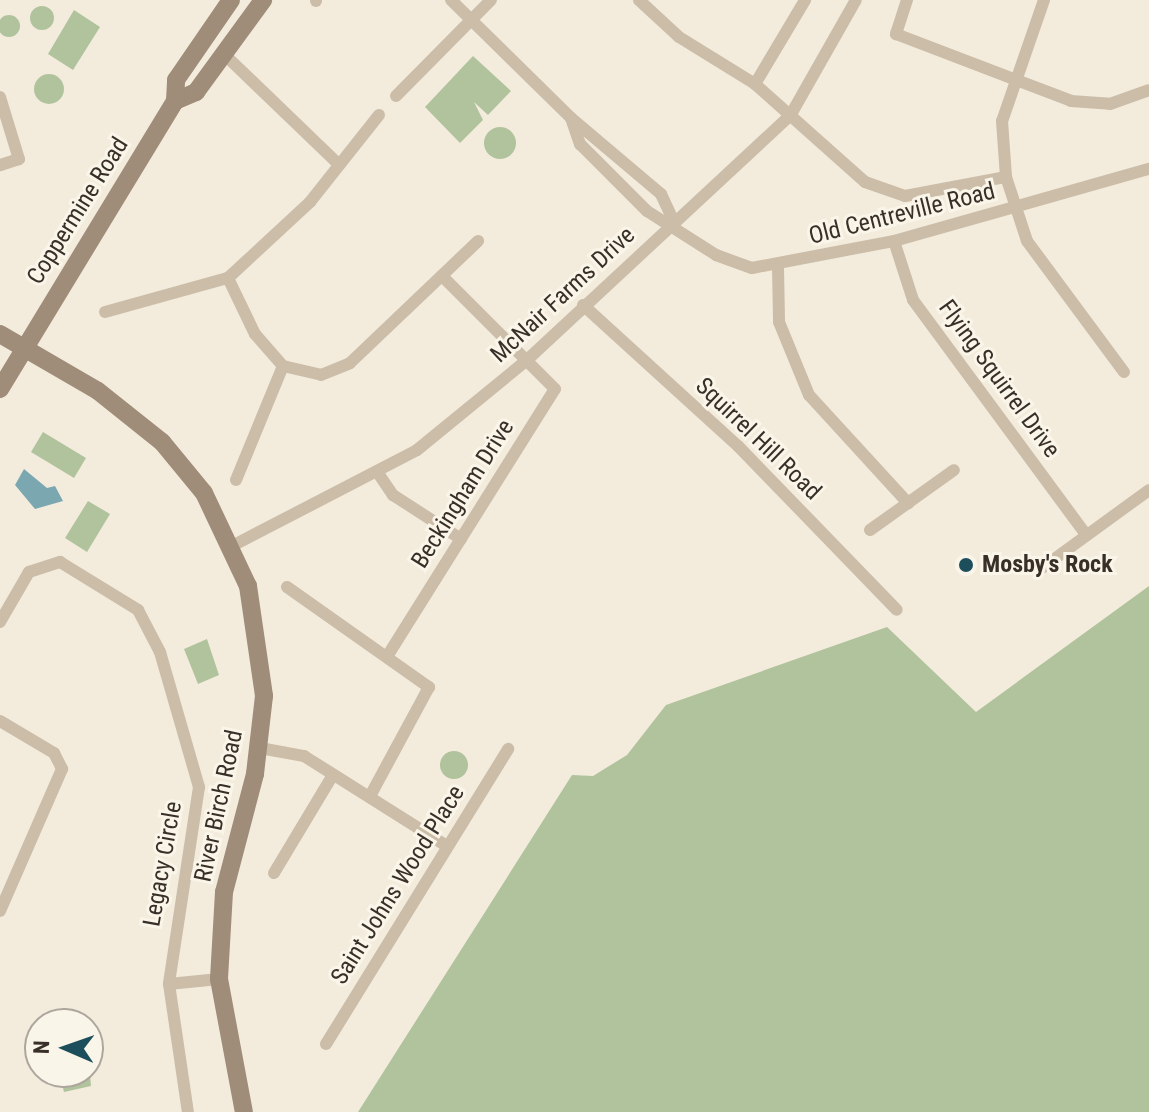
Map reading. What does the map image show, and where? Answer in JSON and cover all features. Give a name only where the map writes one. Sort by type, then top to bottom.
[{"type":"street","name":"Coppermine Road","points":[[0,389],[175,101],[176,80],[231,0]]},
{"type":"street","name":"Coppermine Road","points":[[175,101],[196,92],[263,0]]},
{"type":"street","points":[[451,0],[571,118],[661,194],[674,222]]},
{"type":"street","points":[[396,96],[491,0]]},
{"type":"street","points":[[755,84],[805,0]]},
{"type":"street","name":"McNair Farms Drive","points":[[232,546],[378,473],[527,360],[790,116],[856,0]]},
{"type":"street","points":[[907,0],[896,34],[1071,101],[1110,104],[1149,90]]},
{"type":"street","points":[[1044,0],[1012,79],[1002,121],[1006,177],[1027,241],[1124,372]]},
{"type":"street","points":[[646,3],[755,84],[865,182],[905,196],[1006,177]]},
{"type":"street","points":[[225,55],[336,162]]},
{"type":"street","points":[[0,97],[19,159],[0,165]]},
{"type":"street","points":[[105,312],[228,278],[310,202],[336,162],[379,115]]},
{"type":"street","points":[[571,118],[580,144],[647,211],[674,222]]},
{"type":"street","name":"Old Centreville Road","points":[[674,222],[716,255],[778,268],[894,241],[1149,169]]},
{"type":"street","points":[[228,278],[255,334],[283,366],[321,375],[350,363],[478,241]]},
{"type":"street","name":"Flying Squirrel Drive","points":[[894,241],[913,300],[1086,535]]},
{"type":"street","points":[[778,268],[779,322],[809,395],[908,503]]},
{"type":"street","points":[[443,277],[527,360]]},
{"type":"street","name":"Squirrel Hill Road","points":[[583,305],[738,446],[897,610]]},
{"type":"street","name":"River Birch Road","points":[[0,334],[98,391],[162,442],[204,493],[232,546],[262,655],[260,748],[224,892],[219,979],[244,1112]]},
{"type":"street","name":"Beckingham Drive","points":[[388,655],[555,389],[527,360]]},
{"type":"street","points":[[236,480],[283,366]]},
{"type":"street","points":[[870,530],[954,470]]},
{"type":"street","points":[[378,473],[393,495],[461,539]]},
{"type":"street","points":[[1042,568],[1149,490]]},
{"type":"street","name":"Legacy Circle","points":[[2,612],[29,572],[60,562],[138,610],[149,625],[199,787],[169,984],[188,1112]]},
{"type":"street","points":[[287,587],[388,655],[429,687],[370,796]]},
{"type":"street","points":[[0,721],[54,753],[62,769],[0,911]]},
{"type":"street","points":[[260,748],[304,756],[447,846]]},
{"type":"street","name":"Saint Johns Wood Place","points":[[326,1044],[508,749]]},
{"type":"street","points":[[274,873],[333,775]]},
{"type":"street","points":[[169,984],[219,979]]},
{"type":"green space","points":[[42,6],[53,13],[54,18],[47,29],[42,30],[31,23],[30,18],[37,7]]},
{"type":"green space","points":[[74,10],[100,27],[73,70],[48,54]]},
{"type":"green space","points":[[9,15],[17,18],[20,26],[17,34],[9,37],[1,34],[-2,26],[1,18]]},
{"type":"green space","points":[[473,56],[511,91],[488,115],[474,102],[483,120],[460,143],[425,107]]},
{"type":"green space","points":[[49,74],[60,78],[64,89],[60,100],[49,104],[38,100],[34,89],[38,78]]},
{"type":"green space","points":[[500,127],[512,131],[516,143],[512,155],[500,159],[488,155],[484,143],[488,131]]},
{"type":"green space","points":[[43,432],[86,458],[74,478],[31,452]]},
{"type":"green space","points":[[88,501],[110,514],[87,552],[65,538]]},
{"type":"green space","points":[[1149,586],[1149,1112],[358,1112],[572,775],[593,776],[627,755],[666,705],[887,627],[976,712]]},
{"type":"green space","points":[[207,639],[219,675],[198,684],[184,649]]},
{"type":"green space","points":[[454,751],[464,755],[468,765],[464,775],[454,779],[444,775],[440,765],[444,755]]},
{"type":"water","points":[[24,469],[47,488],[55,486],[63,501],[35,509],[15,485]]},
{"type":"place","name":"Mosby's Rock","points":[[966,565]]}]
